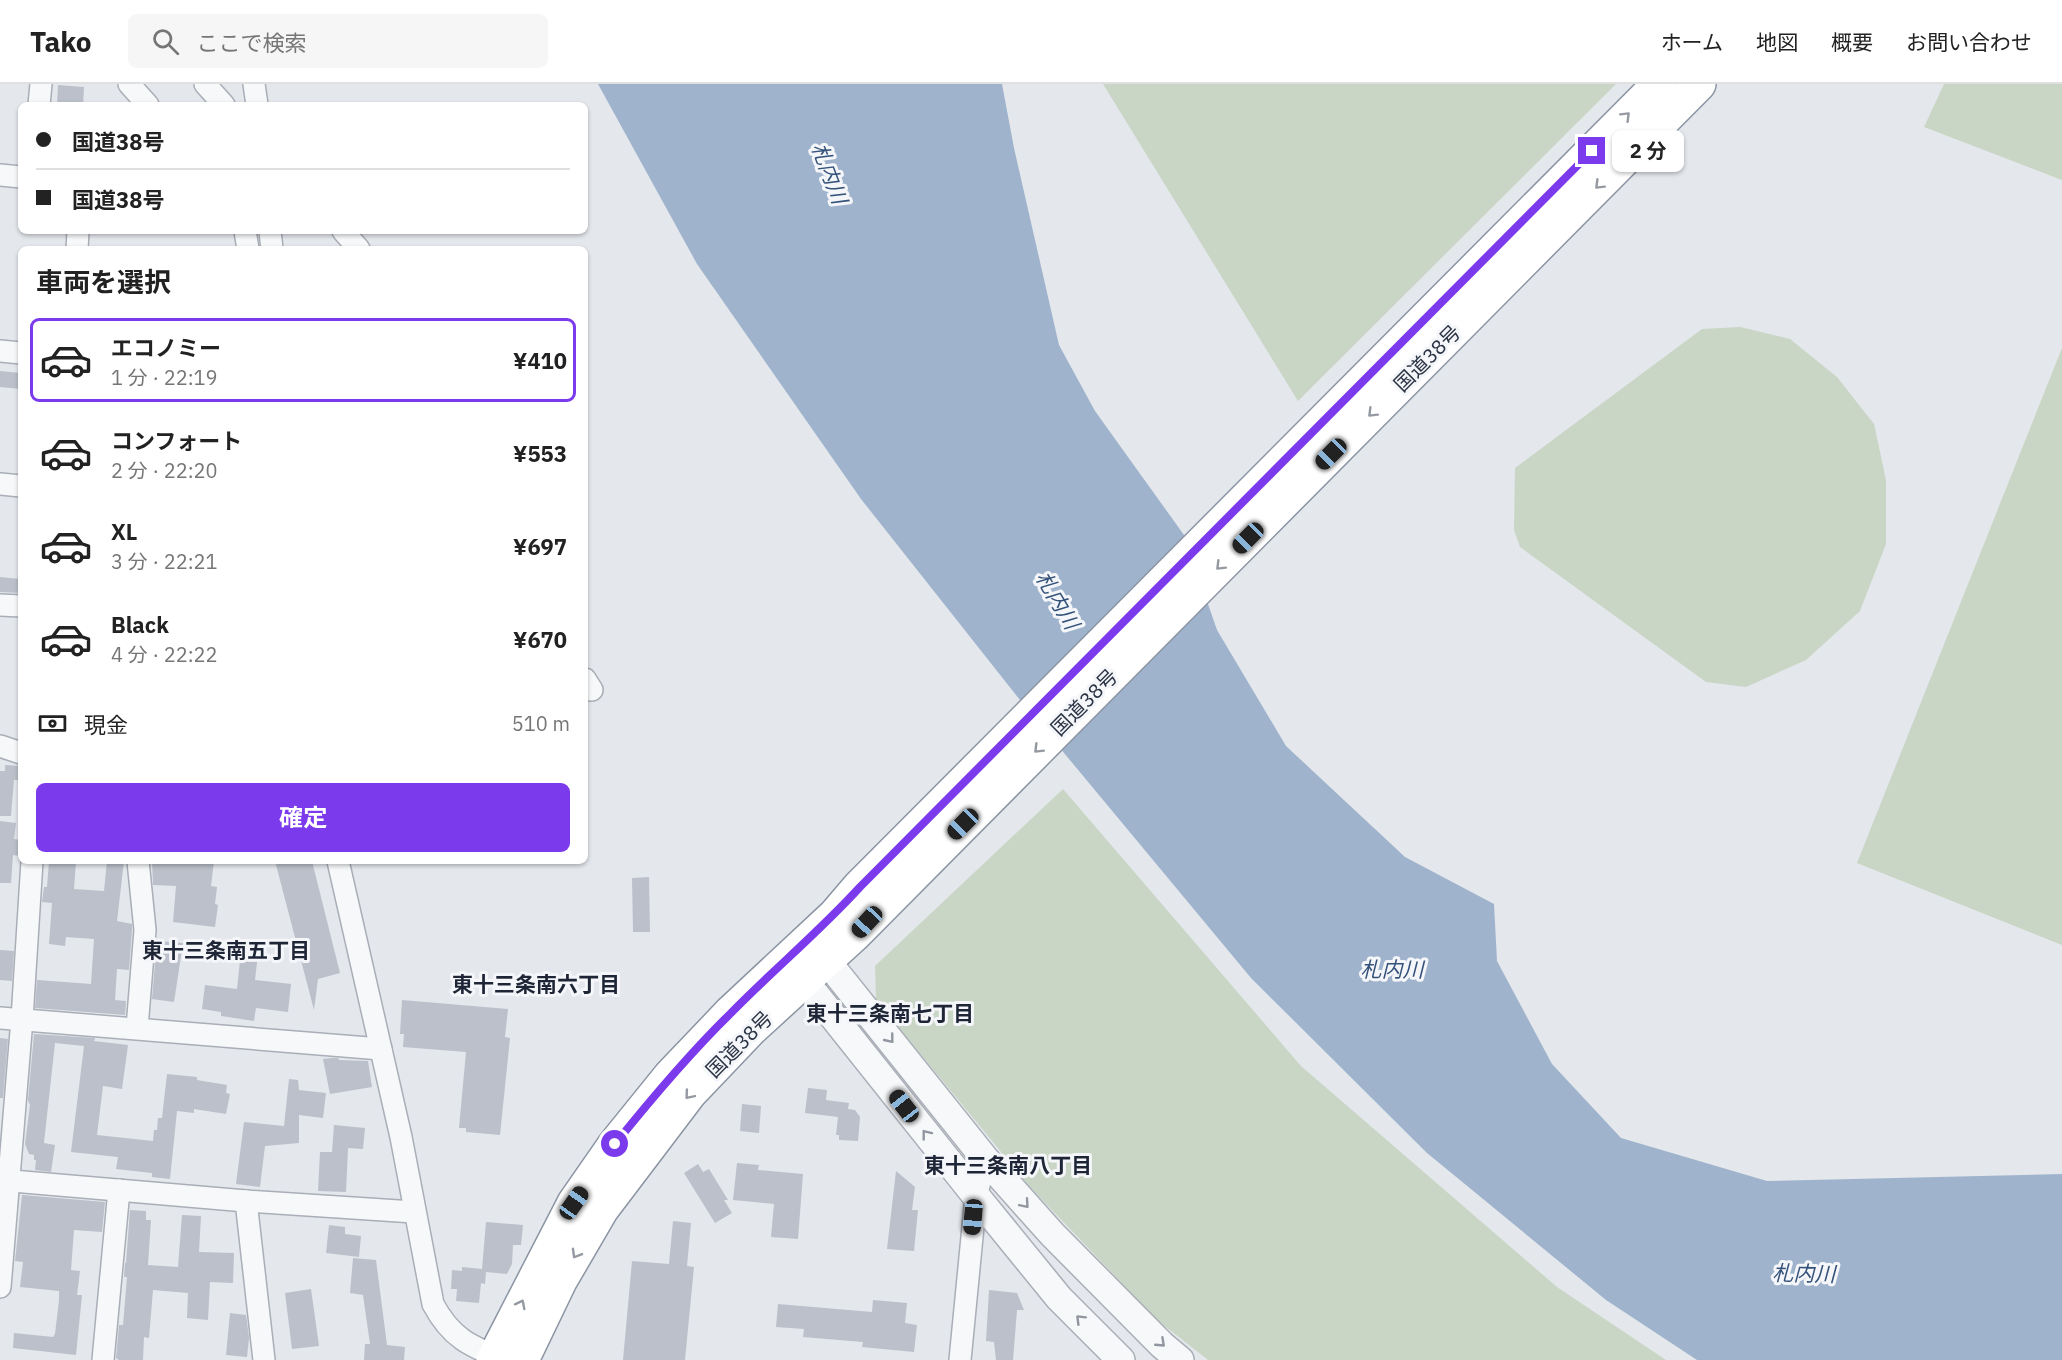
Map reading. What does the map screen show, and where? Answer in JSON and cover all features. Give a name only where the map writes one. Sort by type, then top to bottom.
[{"type":"highway","name":"国道38号","points":[[870,898],[1659,84]]},
{"type":"highway","name":"国道38号","points":[[503,1359],[560,1281],[602,1209],[690,1093],[750,1030],[807,960],[1699,84]]},
{"type":"street","points":[[39,102],[41,84]]},
{"type":"street","points":[[129,84],[145,102]]},
{"type":"street","points":[[205,84],[221,102]]},
{"type":"street","points":[[254,84],[256,102]]},
{"type":"street","points":[[0,175],[18,177]]},
{"type":"street","points":[[345,234],[356,246]]},
{"type":"street","points":[[0,351],[18,353]]},
{"type":"street","points":[[0,484],[18,486]]},
{"type":"street","points":[[0,604],[18,606]]},
{"type":"street","points":[[0,746],[18,752]]},
{"type":"street","points":[[0,1287],[5,1181],[22,1019],[33,864]]},
{"type":"street","points":[[137,1028],[145,930],[138,864]]},
{"type":"street","points":[[339,864],[401,1137],[433,1304],[443,1322],[455,1335],[503,1359]]},
{"type":"street","points":[[807,960],[1052,1234],[1162,1345],[1180,1360]]},
{"type":"street","points":[[807,960],[975,1196],[1059,1298],[1121,1360]]},
{"type":"street","points":[[0,1018],[381,1048]]},
{"type":"street","points":[[960,1360],[975,1196],[986,1160]]},
{"type":"street","points":[[5,1181],[414,1212]]},
{"type":"street","points":[[103,1360],[119,1190]]},
{"type":"street","points":[[246,1200],[264,1360]]},
{"type":"green space","points":[[1103,84],[1616,84],[1298,401]]},
{"type":"green space","points":[[1944,84],[2062,84],[2062,180],[1924,127]]},
{"type":"green space","points":[[1740,327],[1790,339],[1837,377],[1874,424],[1886,480],[1886,544],[1860,611],[1806,660],[1746,687],[1706,682],[1520,547],[1514,530],[1515,468],[1702,329]]},
{"type":"green space","points":[[2062,348],[2062,945],[1857,863]]},
{"type":"green space","points":[[1063,789],[1301,1066],[1557,1287],[1666,1360],[1208,1360],[1157,1320],[1030,1187],[876,1000],[875,966]]},
{"type":"water","name":"札内川","points":[[598,84],[1002,84],[1014,148],[1059,345],[1095,411],[1184,535],[1217,630],[1286,746],[1405,857],[1494,904],[1497,961],[1552,1064],[1621,1138],[1767,1181],[2062,1174],[2062,1360],[1697,1360],[1606,1300],[1427,1153],[1251,978],[1020,700],[861,499],[697,264]]},
{"type":"building","points":[[58,85],[84,87],[83,102],[57,102]]},
{"type":"building","points":[[0,371],[18,373],[18,389],[0,387]]},
{"type":"building","points":[[0,577],[18,579],[18,593],[0,592]]},
{"type":"building","points":[[5,765],[18,766],[18,780],[14,780],[11,816],[0,816],[0,771],[5,771]]},
{"type":"building","points":[[0,821],[16,823],[14,839],[18,840],[18,856],[13,855],[11,883],[0,883]]},
{"type":"building","points":[[49,864],[76,864],[74,889],[104,891],[107,864],[124,864],[117,921],[132,924],[132,930],[129,970],[117,969],[115,1000],[126,1001],[125,1015],[35,1008],[37,980],[91,984],[94,939],[66,937],[65,946],[49,944],[52,903],[42,902],[44,887],[47,887]]},
{"type":"building","points":[[152,864],[214,864],[211,886],[217,887],[215,904],[218,905],[215,927],[173,922],[176,886],[153,885]]},
{"type":"building","points":[[276,864],[313,864],[340,973],[318,979],[314,1010]]},
{"type":"building","points":[[649,877],[650,932],[633,932],[632,878]]},
{"type":"building","points":[[157,941],[183,943],[174,1002],[152,999]]},
{"type":"building","points":[[0,950],[14,951],[12,981],[0,980]]},
{"type":"building","points":[[241,951],[258,953],[255,980],[291,984],[288,1012],[256,1008],[254,1021],[221,1016],[221,1012],[202,1009],[205,985],[237,989]]},
{"type":"building","points":[[402,1000],[508,1009],[505,1037],[510,1038],[500,1135],[466,1132],[466,1128],[459,1128],[466,1052],[403,1047],[404,1034],[400,1034]]},
{"type":"building","points":[[34,1034],[95,1038],[94,1041],[128,1045],[122,1089],[103,1086],[97,1135],[153,1141],[158,1118],[162,1118],[167,1074],[197,1077],[197,1080],[227,1085],[226,1093],[230,1094],[226,1114],[194,1109],[194,1113],[177,1111],[170,1179],[152,1177],[152,1173],[116,1169],[118,1157],[71,1152],[84,1046],[55,1043],[44,1143],[55,1145],[51,1172],[35,1170],[36,1160],[34,1160],[34,1155],[29,1154],[25,1144],[30,1105],[28,1100]]},
{"type":"building","points":[[0,1038],[8,1039],[3,1098],[0,1098]]},
{"type":"building","points":[[338,1058],[339,1060],[368,1061],[372,1087],[330,1094],[323,1059]]},
{"type":"building","points":[[289,1079],[298,1080],[299,1090],[326,1093],[323,1118],[299,1115],[299,1143],[265,1146],[260,1187],[236,1184],[244,1122],[284,1126]]},
{"type":"building","points":[[808,1088],[827,1090],[826,1100],[849,1103],[848,1109],[855,1110],[860,1117],[858,1141],[839,1140],[839,1135],[836,1135],[838,1117],[805,1113]]},
{"type":"building","points":[[742,1104],[761,1106],[759,1133],[740,1131]]},
{"type":"building","points":[[334,1125],[365,1128],[363,1149],[348,1148],[346,1192],[318,1191],[320,1152],[332,1152]]},
{"type":"building","points":[[737,1163],[759,1165],[758,1170],[803,1174],[798,1239],[771,1237],[774,1204],[733,1200]]},
{"type":"building","points":[[698,1164],[703,1172],[709,1169],[728,1200],[724,1200],[732,1213],[715,1223],[684,1173]]},
{"type":"building","points":[[896,1171],[915,1187],[912,1210],[918,1210],[914,1251],[887,1249]]},
{"type":"building","points":[[22,1195],[105,1202],[102,1232],[74,1230],[71,1270],[80,1271],[77,1295],[82,1295],[76,1355],[13,1348],[14,1333],[53,1337],[59,1300],[59,1291],[20,1287],[23,1262],[15,1261]]},
{"type":"building","points":[[130,1210],[146,1211],[146,1220],[151,1220],[148,1265],[178,1267],[182,1215],[201,1216],[199,1252],[234,1253],[233,1283],[210,1282],[208,1320],[187,1318],[188,1293],[153,1290],[149,1338],[144,1337],[143,1360],[116,1358],[119,1325],[123,1325],[127,1277],[124,1277]]},
{"type":"building","points":[[673,1221],[691,1223],[687,1266],[694,1267],[685,1360],[623,1360],[632,1261],[669,1264]]},
{"type":"building","points":[[486,1222],[523,1225],[521,1245],[513,1245],[512,1264],[507,1274],[486,1272],[485,1284],[481,1283],[479,1303],[456,1301],[457,1289],[451,1289],[452,1270],[462,1271],[462,1267],[482,1269]]},
{"type":"building","points":[[329,1225],[345,1227],[345,1234],[361,1236],[359,1257],[326,1253]]},
{"type":"building","points":[[353,1258],[376,1260],[387,1345],[405,1347],[404,1360],[364,1360],[365,1344],[370,1344],[363,1295],[350,1293]]},
{"type":"building","points":[[311,1289],[319,1346],[292,1349],[285,1293]]},
{"type":"building","points":[[989,1290],[1017,1293],[1024,1310],[1017,1310],[1013,1360],[996,1360],[994,1342],[986,1341]]},
{"type":"building","points":[[873,1300],[907,1303],[905,1323],[917,1325],[914,1352],[862,1347],[863,1342],[803,1337],[804,1329],[776,1327],[778,1304],[872,1312]]},
{"type":"building","points":[[230,1313],[246,1315],[249,1338],[247,1357],[226,1355]]},
{"type":"district","name":"東十三条南五丁目","points":[[226,950]]},
{"type":"district","name":"東十三条南六丁目","points":[[536,984]]},
{"type":"district","name":"東十三条南七丁目","points":[[890,1013]]},
{"type":"district","name":"東十三条南八丁目","points":[[1008,1165]]},
{"type":"route","points":[[615,1144],[670,1076],[731,1012],[835,915],[860,887],[1592,151]]}]
